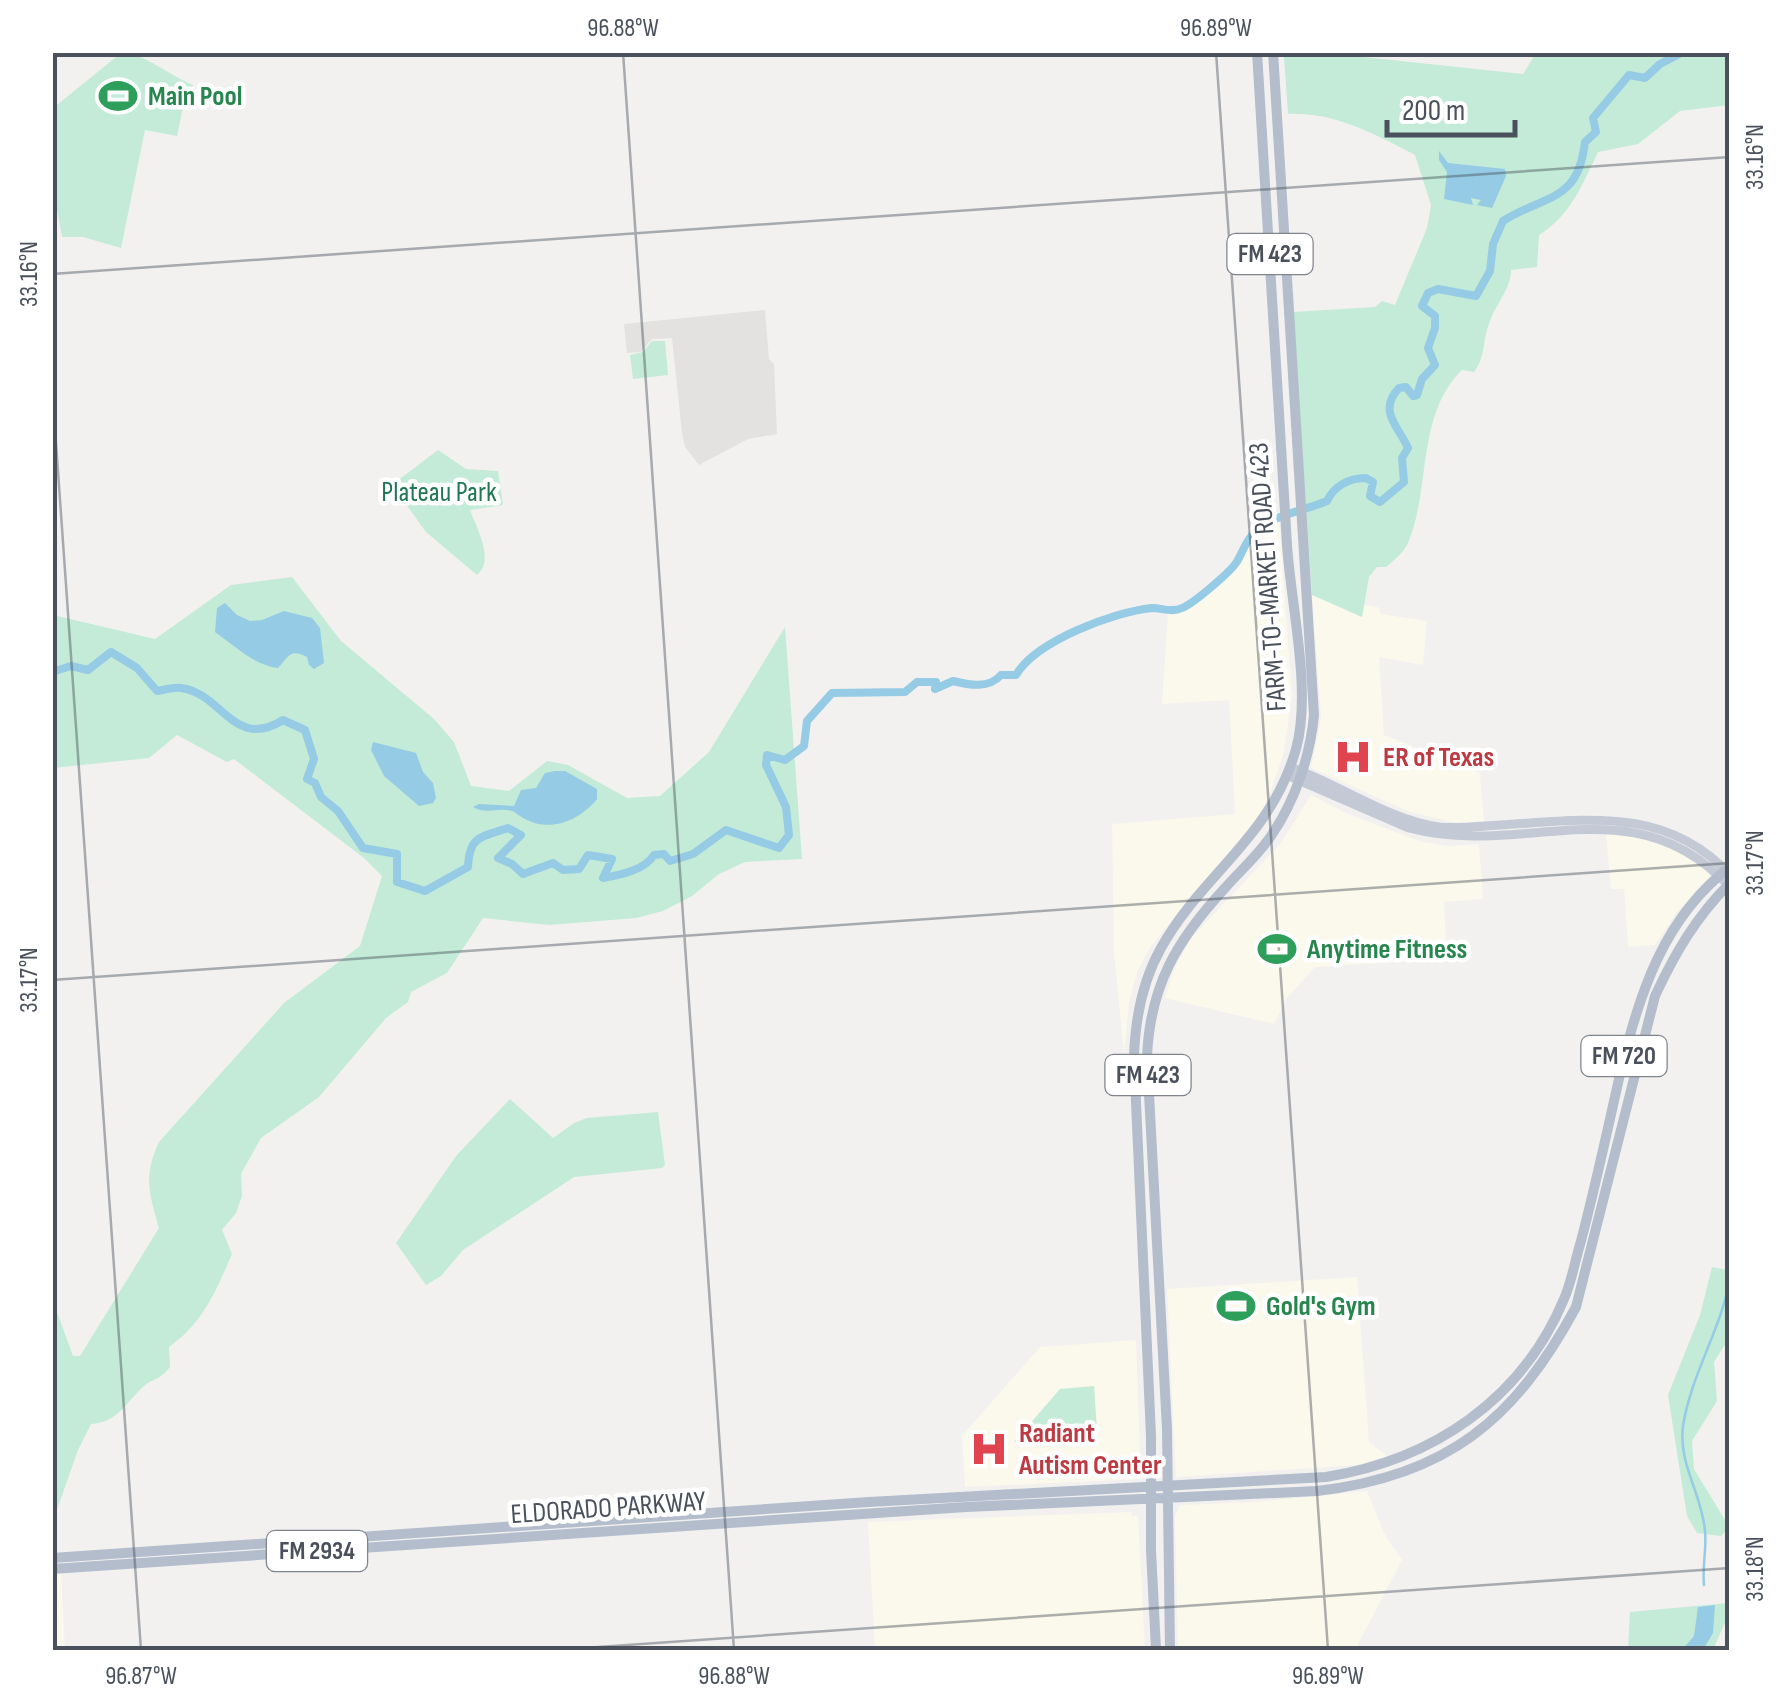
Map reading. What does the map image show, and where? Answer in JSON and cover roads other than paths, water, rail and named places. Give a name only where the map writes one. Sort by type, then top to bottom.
[{"type":"main road","name":"FARM-TO-MARKET ROAD 423","points":[[1258,52],[1287,548],[1302,712],[1295,773]]},
{"type":"main road","name":"FARM-TO-MARKET ROAD 423","points":[[1156,1650],[1134,1058],[1138,1010],[1161,948],[1271,836],[1312,730],[1314,702],[1273,52]]},
{"type":"main road","points":[[1293,612],[1306,612]]},
{"type":"main road","points":[[1167,1492],[1272,1494],[1346,1488],[1419,1466],[1468,1439],[1507,1408],[1551,1353],[1576,1307],[1656,996],[1690,929],[1729,884],[1726,872],[1696,847],[1679,837],[1633,822],[1599,820],[1442,836],[1409,828],[1295,773]]},
{"type":"main road","name":"FM 720","points":[[1167,1492],[1367,1470],[1419,1451],[1467,1423],[1498,1398],[1540,1347],[1565,1298],[1643,988],[1669,936],[1726,872]]},
{"type":"main road","name":"FARM-TO-MARKET ROAD 423","points":[[1170,1650],[1148,1057],[1154,1004],[1172,955],[1199,908]]},
{"type":"main road","points":[[1140,1199],[1153,1198]]},
{"type":"main road","points":[[1147,1359],[1162,1358]]},
{"type":"main road","points":[[1272,1480],[1272,1494]]},
{"type":"main road","name":"ELDORADO PARKWAY","points":[[52,1558],[1167,1492]]},
{"type":"main road","name":"ELDORADO PARKWAY","points":[[52,1569],[1009,1500]]},
{"type":"water","points":[[1439,151],[1448,163],[1505,169],[1506,176],[1492,208],[1477,205],[1481,200],[1471,198],[1473,205],[1444,199],[1447,172],[1439,160]]},
{"type":"water","points":[[225,603],[250,621],[284,611],[312,618],[320,628],[324,663],[314,669],[307,657],[296,653],[278,668],[253,659],[215,632],[217,608]]},
{"type":"water","points":[[373,742],[416,753],[423,772],[433,783],[433,803],[419,806],[384,776],[371,750]]},
{"type":"water","points":[[565,771],[597,789],[597,799],[574,818],[545,825],[512,811],[473,807],[514,806],[521,790],[536,788],[545,773]]},
{"type":"water","points":[[1715,1605],[1713,1633],[1703,1650],[1682,1650],[1694,1636],[1698,1607]]},
{"type":"waterway","points":[[52,672],[71,666],[88,670],[111,652],[137,668],[157,691],[178,688],[195,692],[240,725],[266,728],[283,720],[305,730],[314,759],[307,779],[338,811],[363,848],[397,854],[397,882],[425,891],[468,867],[471,849],[478,839],[508,828],[521,835],[498,858],[523,874],[553,863],[563,870],[579,869],[588,855],[612,859],[603,878],[617,875],[638,868],[654,855],[664,854],[670,861],[693,854],[726,830],[779,848],[789,835],[786,807],[766,765],[767,755],[785,760],[804,746],[807,721],[832,693],[905,692],[917,682],[936,682],[935,689],[953,681],[979,685],[1001,675],[1016,675],[1040,651],[1077,630],[1136,611],[1174,610],[1187,605],[1232,568],[1256,531],[1281,517],[1327,501],[1343,484],[1366,478],[1373,482],[1370,496],[1380,502],[1404,482],[1402,458],[1408,448],[1392,419],[1390,404],[1399,388],[1406,387],[1413,396],[1417,395],[1422,379],[1435,365],[1428,348],[1435,316],[1422,306],[1428,293],[1438,289],[1476,296],[1490,271],[1493,244],[1503,221],[1567,187],[1581,162],[1585,142],[1596,132],[1593,118],[1629,75],[1645,78],[1660,64],[1683,52]]},
{"type":"waterway","points":[[1704,1585],[1705,1531],[1684,1453],[1683,1426],[1730,1280]]},
{"type":"place","name":"Main Pool","points":[[118,96]]},
{"type":"place","name":"ER of Texas","points":[[1353,757]]},
{"type":"place","name":"Anytime Fitness","points":[[1277,949]]},
{"type":"place","name":"Gold's Gym","points":[[1236,1306]]},
{"type":"place","name":"Radiant Autism Center","points":[[989,1449]]},
{"type":"park label","name":"Plateau Park","points":[[439,492]]}]
